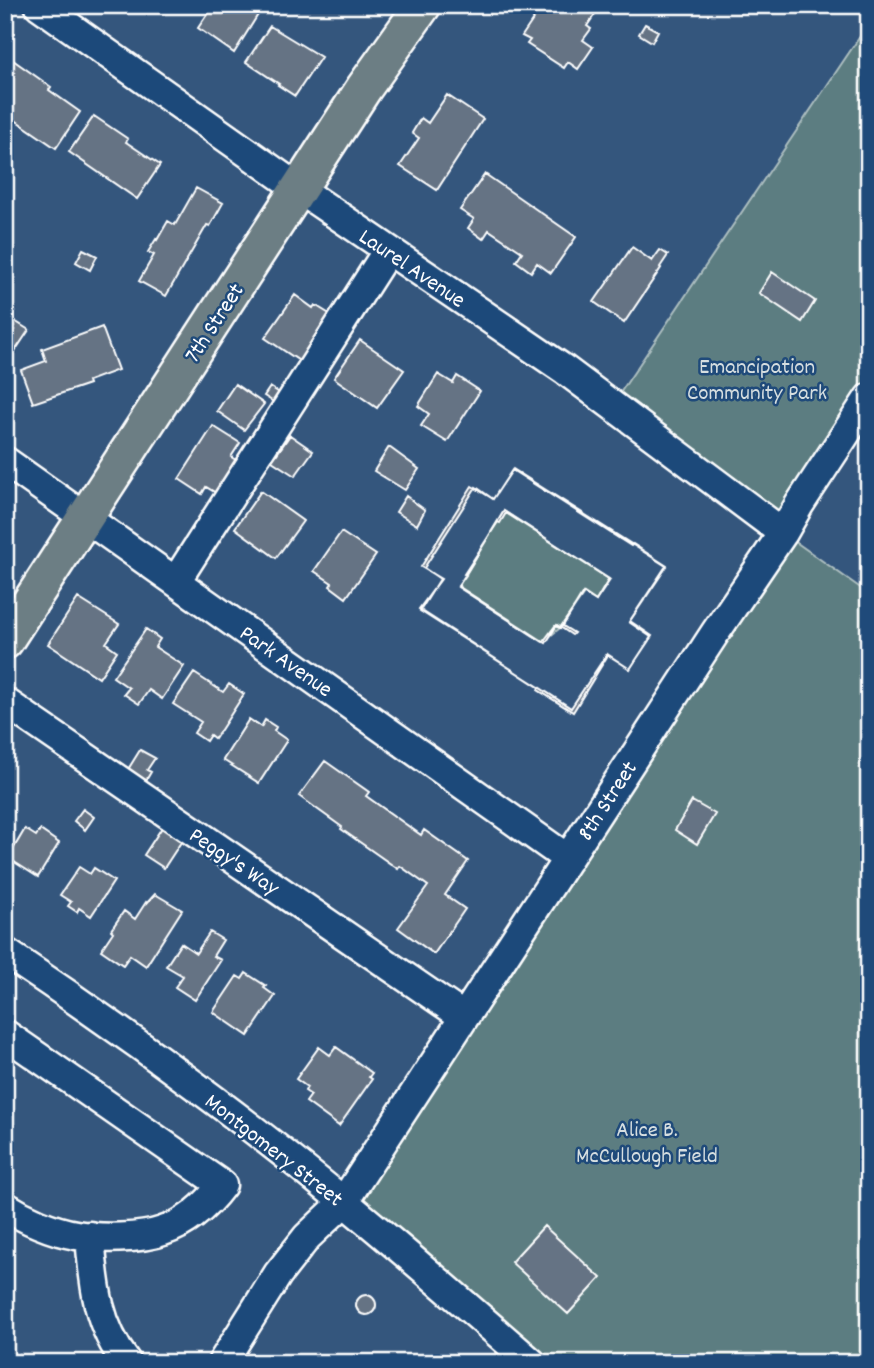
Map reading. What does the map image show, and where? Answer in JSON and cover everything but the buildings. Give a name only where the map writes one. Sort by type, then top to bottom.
[{"type":"main road","name":"7th Street","points":[[5,641],[364,88],[423,5]]},
{"type":"street","name":"Laurel Avenue","points":[[39,5],[299,189],[565,370],[783,533]]},
{"type":"street","points":[[176,581],[388,250]]},
{"type":"street","name":"8th Street","points":[[222,1363],[278,1274],[307,1237],[343,1202],[869,398]]},
{"type":"street","name":"Park Avenue","points":[[5,461],[568,859]]},
{"type":"street","name":"Peggy's Way","points":[[5,702],[464,1017]]},
{"type":"street","name":"Montgomery Street","points":[[5,952],[209,1096],[343,1202],[532,1363]]},
{"type":"street","points":[[5,1034],[222,1185],[207,1205],[186,1219],[162,1231],[128,1238],[76,1235],[47,1227],[5,1206]]},
{"type":"street","points":[[90,1236],[95,1286],[104,1324],[114,1347],[127,1363]]},
{"type":"green space","name":"Emancipation Community Park","points":[[869,23],[869,401],[783,533],[612,405]]},
{"type":"green space","points":[[504,511],[609,579],[596,601],[584,594],[560,628],[543,642],[458,587]]},
{"type":"green space","name":"Alice B. McCullough Field","points":[[783,533],[869,594],[869,1363],[528,1363],[343,1203]]}]
